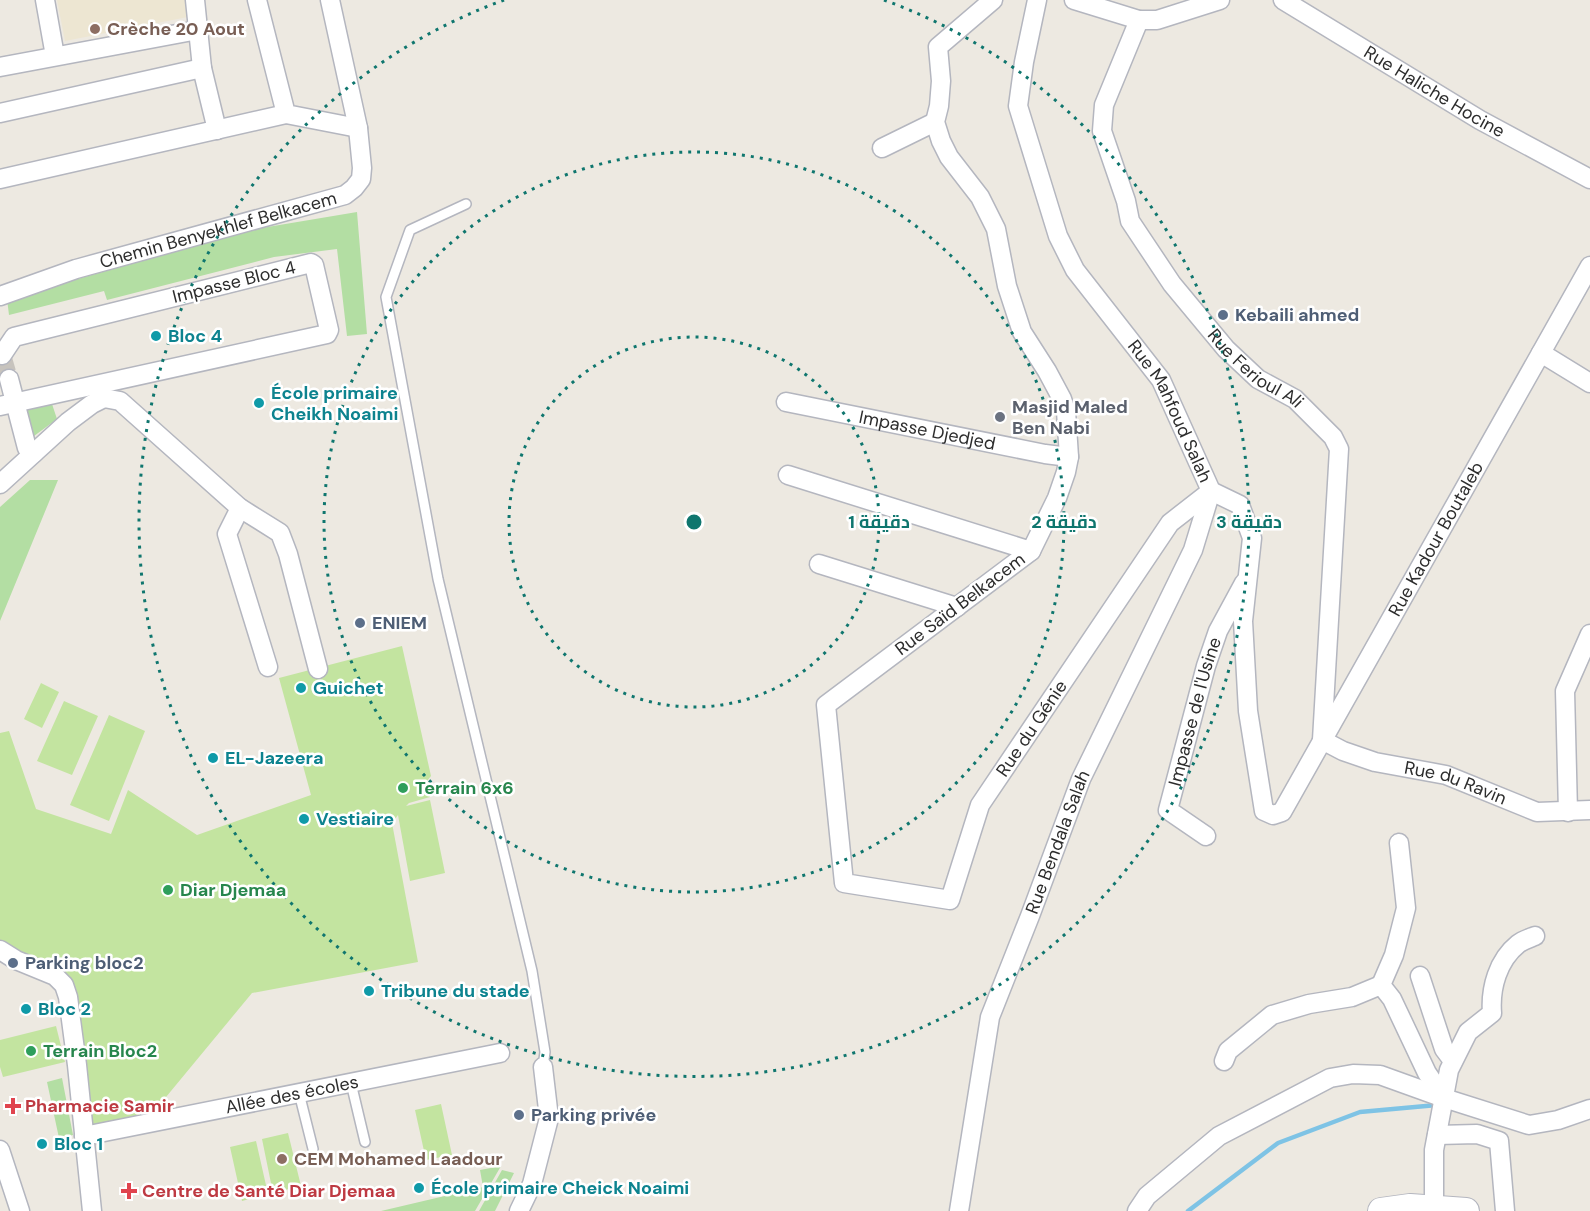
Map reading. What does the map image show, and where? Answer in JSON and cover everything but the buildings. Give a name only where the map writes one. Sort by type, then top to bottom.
[{"type":"street","points":[[45,0],[55,57]]},
{"type":"street","points":[[195,0],[202,68],[217,130]]},
{"type":"street","points":[[257,0],[286,114]]},
{"type":"street","name":"Chemin Benyekhlef Belkacem","points":[[0,296],[76,269],[345,195],[354,188],[361,179],[362,168],[358,128],[330,0]]},
{"type":"street","points":[[882,148],[935,122],[941,81],[938,47],[993,0]]},
{"type":"street","name":"Rue Mahfoud Salah","points":[[1037,0],[1024,62],[1018,106],[1058,236],[1075,270],[1161,380],[1211,491],[1240,505],[1252,538],[1243,621],[1248,711],[1264,811],[1273,815],[1282,812]]},
{"type":"street","points":[[1074,0],[1139,20],[1157,20],[1220,0]]},
{"type":"street","name":"Rue Haliche Hocine","points":[[1283,0],[1480,120],[1590,179]]},
{"type":"street","name":"Rue Ferioul Ali","points":[[1139,20],[1104,105],[1102,131],[1126,201],[1130,220],[1172,284],[1226,349],[1258,379],[1295,399],[1334,437],[1339,449],[1322,740]]},
{"type":"street","points":[[0,67],[198,30]]},
{"type":"street","points":[[0,113],[202,68]]},
{"type":"street","points":[[0,179],[286,114],[358,128]]},
{"type":"street","name":"Rue Saïd Belkacem","points":[[844,883],[826,705],[1031,551],[1057,498],[1069,457],[1066,411],[1047,371],[1022,333],[1007,286],[996,229],[980,197],[949,157],[935,122]]},
{"type":"street","name":"Impasse Bloc 4","points":[[1,351],[14,337],[311,263],[314,265],[329,330],[327,333],[60,393]]},
{"type":"street","name":"Rue Kadour Boutaleb","points":[[1282,812],[1590,266]]},
{"type":"street","points":[[1541,353],[1590,383]]},
{"type":"street","points":[[9,379],[7,404],[27,448],[34,453]]},
{"type":"street","points":[[7,404],[60,393],[68,422]]},
{"type":"street","points":[[0,484],[68,422],[92,404],[104,398],[120,401],[240,508],[280,533],[288,554],[318,669]]},
{"type":"street","name":"Impasse Djedjed","points":[[786,402],[1069,457]]},
{"type":"street","points":[[788,475],[1031,551]]},
{"type":"street","name":"Rue du Génie","points":[[844,883],[950,900],[980,805],[1170,523],[1211,491]]},
{"type":"street","name":"Rue Bendala Salah","points":[[959,1211],[990,1017],[1081,779],[1193,550],[1211,491]]},
{"type":"street","points":[[240,508],[227,534],[268,667]]},
{"type":"street","points":[[819,564],[957,607]]},
{"type":"street","name":"Impasse de l'Usine","points":[[1206,836],[1168,810],[1206,666],[1218,631],[1249,573]]},
{"type":"street","points":[[1568,812],[1565,691],[1590,634]]},
{"type":"street","name":"Rue du Ravin","points":[[1322,740],[1343,751],[1375,762],[1446,775],[1537,812],[1590,810]]},
{"type":"street","points":[[1224,1061],[1228,1051],[1272,1015],[1310,1004],[1352,997],[1381,985],[1394,955],[1406,908],[1399,843]]},
{"type":"street","points":[[1434,1208],[1434,1150],[1449,1070],[1468,1032],[1492,1013],[1491,1000],[1494,985],[1503,962],[1518,944],[1535,936]]},
{"type":"street","points":[[0,950],[16,960],[55,976],[67,991],[92,1211]]},
{"type":"street","points":[[1420,976],[1444,1049],[1453,1061]]},
{"type":"street","points":[[1381,985],[1392,999],[1427,1073],[1444,1098]]},
{"type":"street","name":"Allée des écoles","points":[[84,1136],[500,1053]]},
{"type":"street","points":[[519,1211],[532,1184],[549,1118],[543,1066]]},
{"type":"street","points":[[1137,1211],[1147,1196],[1219,1136],[1330,1078],[1353,1074],[1380,1075],[1529,1125],[1558,1120],[1590,1109]]},
{"type":"street","points":[[1437,1136],[1477,1134],[1499,1140],[1505,1211]]},
{"type":"street","points":[[0,1150],[20,1211]]},
{"type":"street","points":[[1381,1211],[1410,1208],[1466,1211]]},
{"type":"lane","points":[[466,204],[410,230],[386,297],[438,579],[532,971],[545,1052],[543,1066]]},
{"type":"lane","points":[[351,1083],[365,1142]]},
{"type":"lane","points":[[299,1093],[313,1149]]},
{"type":"shaded area","name":"Crèche 20 Aout","points":[[57,0],[185,0],[188,17],[65,41]]},
{"type":"green space","points":[[357,212],[367,334],[347,336],[337,249],[274,257],[107,300],[104,291],[9,315],[7,299],[250,230]]},
{"type":"green space","points":[[52,404],[57,419],[30,439],[23,411]]},
{"type":"green space","points":[[30,480],[58,480],[0,621],[0,507]]},
{"type":"green space","name":"Diar Djemaa","points":[[402,646],[431,776],[427,781],[430,797],[406,806],[430,800],[445,873],[410,881],[398,815],[392,823],[418,962],[252,993],[152,1114],[85,1127],[65,982],[0,946],[0,733],[9,731],[36,809],[111,834],[128,790],[197,835],[311,795],[279,678]]},
{"type":"green space","points":[[41,683],[59,692],[42,728],[24,719]]},
{"type":"green space","points":[[64,701],[98,716],[72,775],[37,761]]},
{"type":"green space","points":[[109,715],[145,731],[109,821],[70,805]]},
{"type":"green space","name":"Terrain Bloc2","points":[[56,1026],[65,1062],[3,1077],[0,1067],[0,1040]]},
{"type":"green space","points":[[62,1078],[73,1135],[59,1138],[47,1082]]},
{"type":"green space","points":[[441,1104],[452,1155],[426,1160],[415,1110]]},
{"type":"green space","points":[[288,1133],[301,1186],[273,1193],[262,1139]]},
{"type":"green space","points":[[256,1141],[268,1194],[242,1201],[230,1147]]},
{"type":"green space","points":[[501,1166],[475,1211],[381,1211],[483,1187],[480,1170]]},
{"type":"green space","points":[[502,1170],[514,1173],[495,1211],[479,1211]]},
{"type":"waterway","points":[[1188,1211],[1278,1143],[1360,1112],[1437,1105]]},
{"type":"tunnel","points":[[2,355],[9,379]]},
{"type":"place","name":"Crèche 20 Aout","points":[[95,29]]},
{"type":"place","name":"Kebaili ahmed","points":[[1223,315]]},
{"type":"place","name":"Bloc 4","points":[[156,336]]},
{"type":"place","name":"École primaire Cheikh Noaimi","points":[[259,403]]},
{"type":"place","name":"Masjid Maled Ben Nabi","points":[[1000,417]]},
{"type":"place","name":"ENIEM","points":[[360,623]]},
{"type":"place","name":"Guichet","points":[[301,688]]},
{"type":"place","name":"EL-Jazeera","points":[[213,758]]},
{"type":"place","name":"Terrain 6x6","points":[[403,788]]},
{"type":"place","name":"Vestiaire","points":[[304,819]]},
{"type":"place","name":"Diar Djemaa","points":[[168,890]]},
{"type":"place","name":"Parking bloc2","points":[[13,963]]},
{"type":"place","name":"Tribune du stade","points":[[369,991]]},
{"type":"place","name":"Bloc 2","points":[[26,1009]]},
{"type":"place","name":"Terrain Bloc2","points":[[31,1051]]},
{"type":"place","name":"Pharmacie Samir","points":[[13,1106]]},
{"type":"place","name":"Parking privée","points":[[519,1115]]},
{"type":"place","name":"Bloc 1","points":[[42,1144]]},
{"type":"place","name":"CEM Mohamed Laadour","points":[[282,1159]]},
{"type":"place","name":"École primaire Cheick Noaimi","points":[[419,1188]]},
{"type":"place","name":"Centre de Santé Diar Djemaa","points":[[129,1191]]}]
